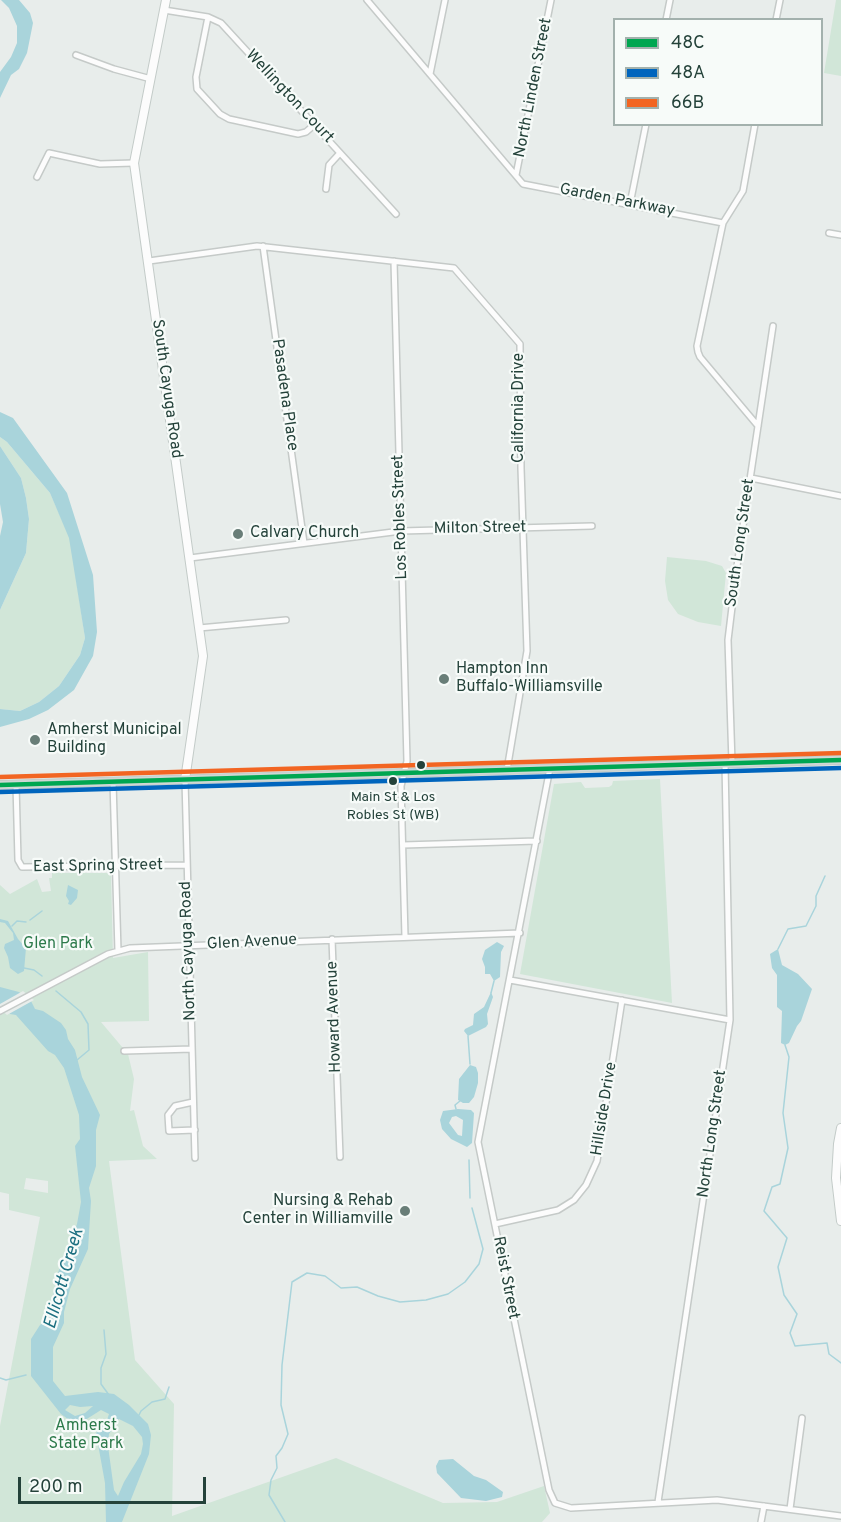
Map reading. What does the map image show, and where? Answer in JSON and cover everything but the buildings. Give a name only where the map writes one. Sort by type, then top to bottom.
[{"type":"main road","points":[[0,785],[841,760]]},
{"type":"street","name":"South Cayuga Road","points":[[166,0],[134,164],[203,656],[185,780]]},
{"type":"street","name":"Garden Parkway","points":[[367,0],[523,183],[723,223]]},
{"type":"street","points":[[430,74],[445,0]]},
{"type":"street","name":"North Linden Street","points":[[516,175],[551,0]]},
{"type":"street","points":[[666,18],[670,0]]},
{"type":"street","points":[[776,18],[780,0]]},
{"type":"street","name":"Wellington Court","points":[[164,10],[208,17],[221,24],[396,214]]},
{"type":"street","points":[[208,17],[196,77],[198,88],[220,114],[229,119],[298,134],[306,132],[314,125]]},
{"type":"street","points":[[76,56],[151,79]]},
{"type":"street","points":[[630,204],[646,126]]},
{"type":"street","points":[[756,126],[743,190],[723,223],[697,346],[700,357],[758,426]]},
{"type":"street","points":[[37,177],[49,153],[100,164],[134,164]]},
{"type":"street","points":[[326,189],[329,165],[340,153]]},
{"type":"street","points":[[829,233],[841,235]]},
{"type":"street","name":"California Drive","points":[[149,261],[263,246],[454,268],[520,344],[527,651],[507,770]]},
{"type":"street","name":"Pasadena Place","points":[[263,246],[304,543]]},
{"type":"street","name":"Los Robles Street","points":[[394,261],[407,761],[401,786],[405,937]]},
{"type":"street","name":"South Long Street","points":[[729,763],[728,640],[738,556],[773,326]]},
{"type":"street","points":[[751,478],[841,496]]},
{"type":"street","name":"Milton Street","points":[[190,558],[401,531],[592,526]]},
{"type":"street","points":[[199,628],[286,621]]},
{"type":"street","name":"North Long Street","points":[[658,1502],[730,1020],[729,763]]},
{"type":"street","name":"Reist Street","points":[[550,768],[478,1142],[549,1490],[555,1503],[571,1508],[717,1500],[841,1516]]},
{"type":"street","name":"North Cayuga Road","points":[[185,780],[195,1158]]},
{"type":"street","points":[[113,782],[117,951]]},
{"type":"street","name":"East Spring Street","points":[[16,784],[18,860],[24,868],[187,865]]},
{"type":"street","points":[[403,845],[537,842]]},
{"type":"street","name":"Glen Avenue","points":[[0,1011],[117,951],[130,948],[520,933]]},
{"type":"street","name":"Howard Avenue","points":[[332,939],[340,1157]]},
{"type":"street","points":[[510,980],[730,1020]]},
{"type":"street","name":"Hillside Drive","points":[[495,1224],[558,1210],[574,1200],[586,1185],[597,1161],[622,1000]]},
{"type":"street","points":[[124,1051],[192,1049]]},
{"type":"street","points":[[193,1102],[175,1106],[168,1116],[169,1131],[195,1130]]},
{"type":"street","points":[[841,1128],[836,1161],[837,1195],[841,1221]]},
{"type":"street","points":[[790,1509],[801,1418]]},
{"type":"street","points":[[761,1522],[764,1506]]},
{"type":"green space","points":[[836,0],[841,0],[841,76],[824,73]]},
{"type":"green space","points":[[0,437],[7,442],[50,493],[70,538],[85,638],[80,655],[59,686],[39,702],[20,711],[0,709],[0,610],[26,553],[29,519],[21,478],[0,446]]},
{"type":"green space","points":[[667,557],[706,561],[722,566],[726,573],[721,626],[698,622],[678,614],[668,600],[665,581]]},
{"type":"green space","points":[[660,779],[672,1003],[520,974],[554,784],[581,782],[585,788],[609,787],[613,781]]},
{"type":"green space","name":"Amherst State Park","points":[[52,873],[108,873],[111,875],[113,958],[148,952],[149,1021],[101,1022],[128,1054],[134,1079],[130,1111],[134,1110],[143,1146],[157,1159],[109,1161],[135,1360],[174,1404],[172,1516],[336,1458],[443,1503],[497,1502],[544,1486],[550,1513],[542,1522],[0,1522],[0,1426],[40,1217],[9,1210],[9,1194],[0,1192],[0,885],[10,894],[37,879],[42,892],[51,891],[49,878],[52,878]],"holes":[[[26,1178],[48,1181],[48,1193],[24,1189]]]},
{"type":"water","points":[[1,0],[19,0],[30,13],[33,23],[27,53],[19,69],[11,75],[0,98],[0,72],[11,57],[17,43],[17,26],[9,8]]},
{"type":"water","points":[[0,412],[13,418],[67,493],[93,575],[97,632],[93,656],[74,690],[48,710],[29,719],[0,727],[0,709],[20,711],[39,702],[59,686],[80,655],[85,638],[69,538],[50,493],[7,442],[0,437]]},
{"type":"water","points":[[0,446],[21,478],[29,519],[26,553],[0,610],[0,536],[3,522],[0,504]]},
{"type":"water","points":[[68,885],[78,890],[77,898],[71,905],[68,904],[66,896]]},
{"type":"water","points":[[0,919],[8,921],[26,948],[24,971],[18,974],[10,968],[4,948],[5,944],[14,940],[13,933],[5,923],[0,922]]},
{"type":"water","points":[[497,942],[504,946],[501,952],[500,977],[494,981],[490,974],[485,974],[482,959],[485,950]]},
{"type":"water","points":[[778,949],[782,965],[798,974],[812,989],[801,1021],[789,1043],[785,1045],[781,1043],[782,1011],[777,1007],[777,975],[772,968],[770,954]]},
{"type":"water","name":"Ellicott Creek","points":[[0,987],[19,992],[31,1001],[35,1009],[43,1011],[61,1023],[75,1050],[82,1077],[100,1115],[96,1130],[96,1166],[89,1188],[91,1201],[88,1249],[70,1289],[64,1312],[64,1323],[53,1347],[53,1381],[65,1396],[98,1392],[114,1394],[148,1424],[151,1435],[149,1454],[122,1522],[106,1522],[105,1483],[96,1433],[106,1423],[109,1414],[101,1410],[82,1422],[72,1422],[61,1414],[31,1376],[31,1339],[40,1325],[49,1318],[57,1275],[77,1224],[81,1202],[75,1146],[80,1139],[79,1115],[64,1068],[55,1055],[48,1051],[16,1015],[10,1014],[0,1004]],"holes":[[[70,1405],[80,1407],[93,1406],[85,1413],[75,1416],[65,1410]],[[119,1419],[133,1426],[142,1437],[143,1444],[141,1454],[118,1496],[114,1490],[108,1446],[109,1434]]]},
{"type":"water","points":[[491,992],[493,997],[487,1014],[488,1024],[468,1036],[465,1029],[473,1025],[474,1014],[484,1007]]},
{"type":"water","points":[[470,1065],[476,1067],[478,1083],[474,1097],[469,1103],[463,1103],[458,1100],[459,1079]]},
{"type":"water","points":[[458,1109],[471,1110],[474,1113],[472,1143],[467,1147],[451,1139],[442,1129],[440,1120],[443,1111]],"holes":[[[456,1116],[463,1120],[462,1136],[458,1135],[449,1123],[452,1117]]]},
{"type":"water","points":[[453,1459],[474,1476],[486,1480],[503,1492],[502,1497],[486,1501],[461,1498],[437,1473],[436,1466],[439,1460]]},
{"type":"pier","points":[[23,991],[34,1000],[7,1015],[0,1009],[0,1004]]},
{"type":"waterway","points":[[778,949],[788,929],[806,926],[816,906],[816,896],[825,876]]},
{"type":"waterway","points":[[30,920],[42,911]]},
{"type":"waterway","points":[[12,926],[17,921],[26,922]]},
{"type":"waterway","points":[[24,968],[34,970],[42,976]]},
{"type":"waterway","points":[[491,993],[494,981]]},
{"type":"waterway","points":[[56,991],[81,1012],[88,1024],[89,1050],[77,1060]]},
{"type":"waterway","points":[[468,1036],[470,1064]]},
{"type":"waterway","points":[[785,1045],[789,1057],[783,1113],[788,1148],[780,1184],[772,1187],[764,1211],[787,1238],[778,1267],[784,1295],[797,1314],[790,1333],[795,1346],[827,1343],[829,1354],[841,1363]]},
{"type":"waterway","points":[[456,1109],[455,1105],[460,1101]]},
{"type":"waterway","points":[[469,1160],[470,1198]]},
{"type":"waterway","points":[[285,1522],[269,1495],[271,1480],[277,1468],[276,1456],[288,1434],[281,1405],[282,1365],[292,1282],[307,1273],[325,1276],[341,1288],[357,1287],[400,1302],[426,1300],[448,1294],[465,1282],[479,1264],[483,1249],[472,1208]]},
{"type":"waterway","points":[[104,1330],[106,1354],[101,1368],[101,1384],[109,1395]]},
{"type":"waterway","points":[[0,1378],[6,1380],[26,1375]]},
{"type":"waterway","points":[[139,1415],[152,1402],[165,1399],[169,1387]]},
{"type":"transit line","name":"66B","points":[[0,777],[841,753]]},
{"type":"transit line","name":"48C","points":[[0,785],[841,760]]},
{"type":"transit line","name":"48A","points":[[0,792],[841,768]]},
{"type":"place","name":"Calvary Church","points":[[238,534]]},
{"type":"place","name":"Hampton Inn Buffalo-Williamsville","points":[[444,679]]},
{"type":"place","name":"Amherst Municipal Building","points":[[35,740]]},
{"type":"place","name":"Main St & Los Robles St (WB)","points":[[393,781]]},
{"type":"place","name":"Nursing & Rehab Center in Williamville","points":[[405,1211]]},
{"type":"park label","name":"Glen Park","points":[[58,945]]}]
